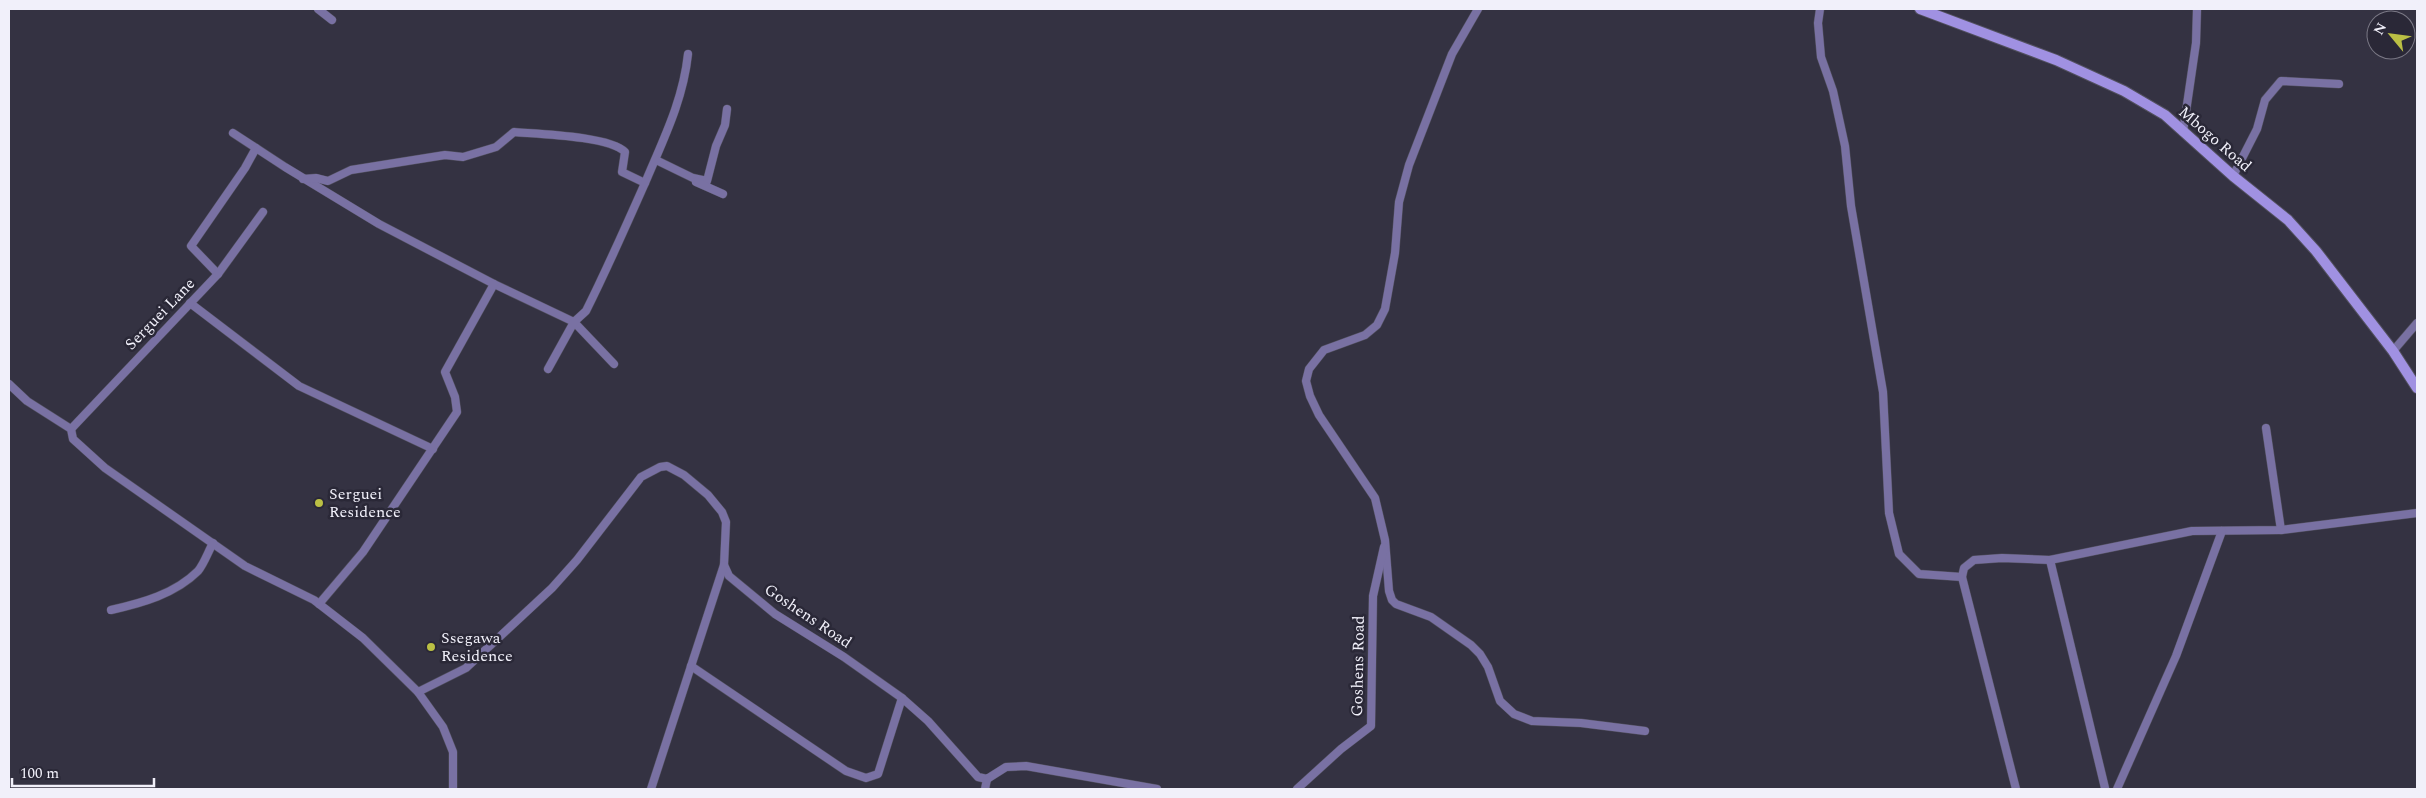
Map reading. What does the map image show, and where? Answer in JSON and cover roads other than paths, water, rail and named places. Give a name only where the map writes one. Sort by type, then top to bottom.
[{"type":"main road","name":"Mbogo Road","points":[[1920,9],[2056,60],[2124,91],[2165,115],[2233,176],[2288,220],[2300,232],[2316,250],[2393,351],[2417,388]]},
{"type":"street","points":[[318,9],[332,20]]},
{"type":"street","points":[[1478,9],[1452,54],[1410,164],[1399,202],[1395,252],[1385,309],[1377,325],[1365,335],[1324,350],[1308,369],[1306,381],[1319,416],[1375,498],[1385,540],[1392,600],[1405,609],[1431,617],[1471,645],[1480,654],[1488,667],[1500,701],[1514,714],[1532,721],[1581,723],[1645,731]]},
{"type":"street","points":[[1820,9],[1818,23],[1821,57],[1834,91],[1845,146],[1851,206],[1883,392],[1889,514],[1899,554],[1919,574],[1962,577]]},
{"type":"street","points":[[2183,132],[2196,43],[2197,9]]},
{"type":"street","points":[[548,369],[574,322],[586,312],[656,160],[678,104],[686,74],[688,54]]},
{"type":"street","points":[[2233,176],[2257,129],[2265,100],[2281,80],[2339,84]]},
{"type":"street","points":[[656,160],[692,178],[707,181],[716,146],[725,125],[727,110]]},
{"type":"street","points":[[233,132],[303,178],[379,224],[494,284],[574,322],[614,364]]},
{"type":"street","points":[[303,178],[316,178],[328,181],[351,170],[360,168],[445,155],[463,157],[496,147],[514,132],[583,138],[619,145],[625,152],[622,172],[645,183]]},
{"type":"street","points":[[218,274],[191,246],[245,168],[256,148]]},
{"type":"street","points":[[650,172],[666,165],[692,181],[724,194]]},
{"type":"street","name":"Serguei Lane","points":[[71,429],[218,274],[263,212]]},
{"type":"street","points":[[319,604],[363,552],[457,412],[455,396],[445,372],[494,284]]},
{"type":"street","points":[[190,303],[299,386],[433,449]]},
{"type":"street","points":[[2393,351],[2417,323]]},
{"type":"street","points":[[9,384],[27,400],[71,429],[73,439],[105,468],[245,566],[319,604],[363,638],[418,692],[443,727],[453,752],[453,789]]},
{"type":"street","points":[[2266,428],[2281,530]]},
{"type":"street","points":[[418,692],[466,668],[512,626],[577,560],[641,478],[660,467],[668,466],[684,475],[708,495],[722,512],[726,522],[724,565],[651,789]]},
{"type":"street","points":[[2016,789],[1962,577],[1964,568],[1974,560],[2002,558],[2050,560],[2192,531],[2281,530],[2417,512]]},
{"type":"street","points":[[2117,789],[2176,656],[2222,531]]},
{"type":"street","name":"Goshens Road","points":[[1297,789],[1341,749],[1371,726],[1373,596],[1385,540]]},
{"type":"street","points":[[111,610],[146,602],[174,589],[199,570],[212,543]]},
{"type":"street","points":[[2050,560],[2106,788]]},
{"type":"street","name":"Goshens Road","points":[[724,565],[729,576],[775,614],[844,657],[902,698],[928,721],[978,778],[987,779]]},
{"type":"street","points":[[691,666],[846,771],[866,778],[878,774],[902,698]]},
{"type":"street","points":[[985,789],[987,779],[1006,768],[1026,766],[1157,789]]},
{"type":"place","name":"Serguei Residence","points":[[319,503]]},
{"type":"place","name":"Ssegawa Residence","points":[[431,647]]}]
